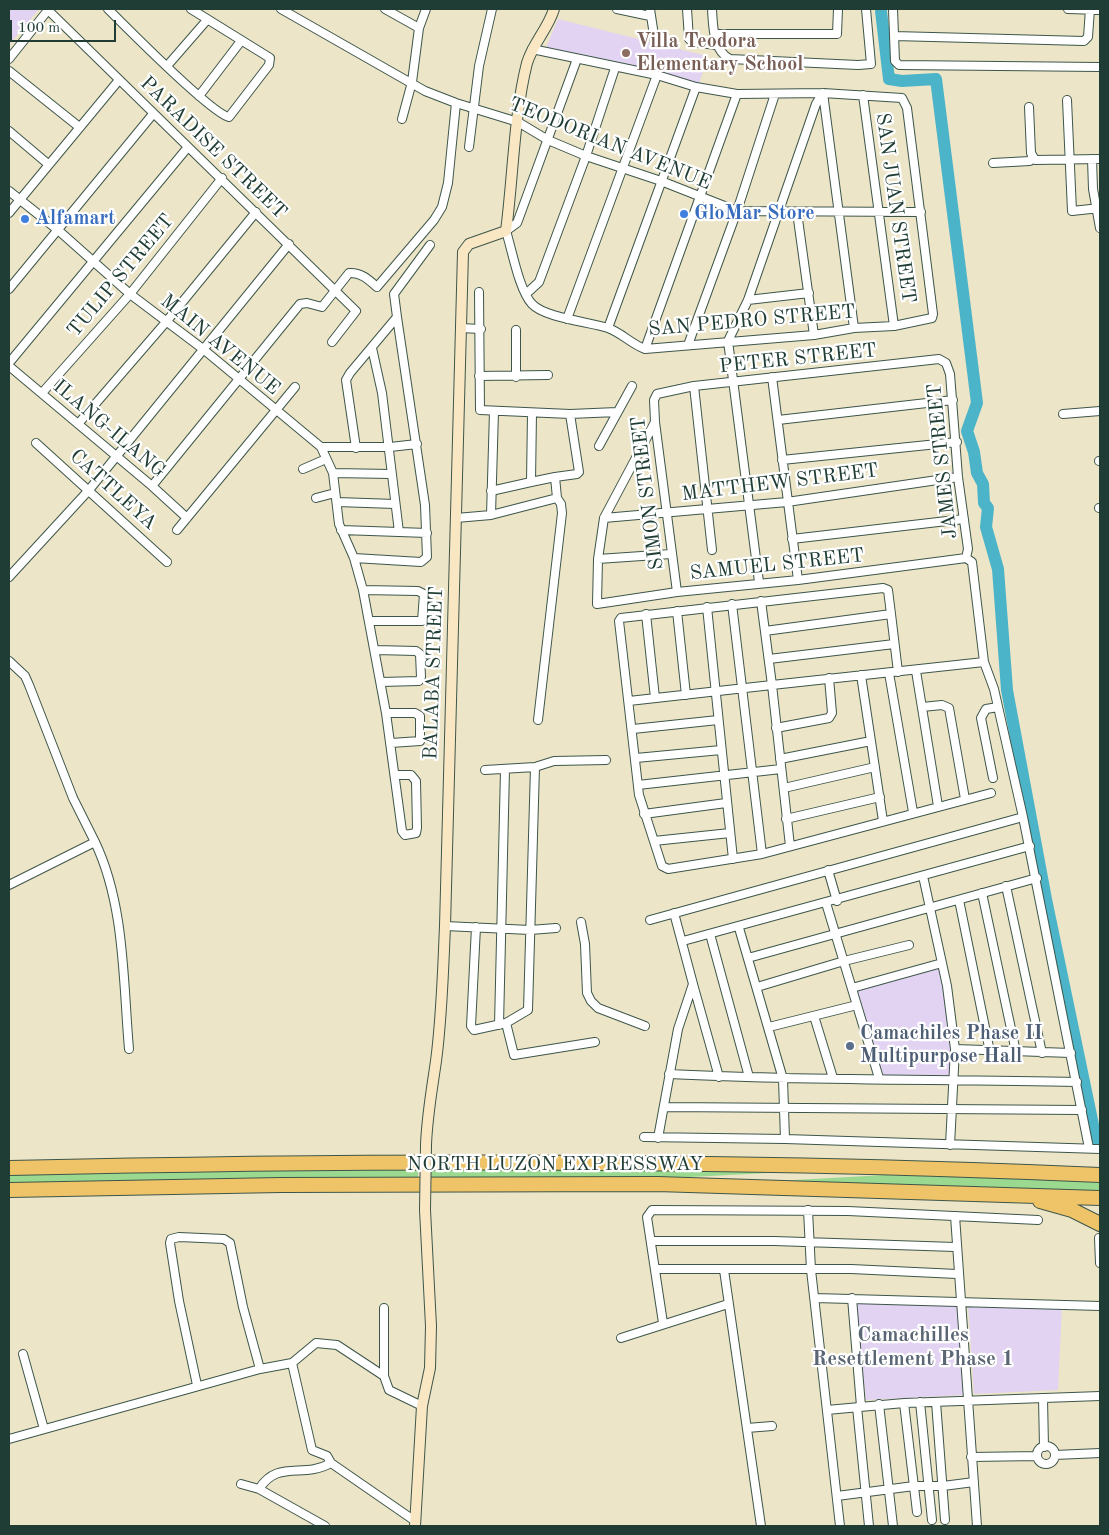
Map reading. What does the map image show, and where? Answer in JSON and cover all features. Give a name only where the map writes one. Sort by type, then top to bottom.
[{"type":"highway","name":"NORTH LUZON EXPRESSWAY","points":[[9,1168],[277,1163],[726,1163],[1100,1175]]},
{"type":"highway","name":"NORTH LUZON EXPRESSWAY","points":[[9,1190],[290,1185],[657,1184],[1100,1198]]},
{"type":"highway","points":[[1008,1194],[1062,1207],[1099,1231]]},
{"type":"street","points":[[9,59],[48,9]]},
{"type":"street","name":"PARADISE STREET","points":[[48,9],[356,311],[332,342]]},
{"type":"street","points":[[108,9],[199,96],[223,116],[229,117],[269,65],[270,58],[191,9]]},
{"type":"street","name":"TEODORIAN AVENUE","points":[[281,9],[425,90],[456,103],[518,122],[548,140],[586,156],[661,181],[737,211],[921,212]]},
{"type":"street","points":[[385,9],[419,28]]},
{"type":"street","points":[[402,120],[412,82],[419,28],[426,9]]},
{"type":"street","points":[[469,147],[472,108],[492,9]]},
{"type":"street","points":[[617,9],[650,12],[655,42]]},
{"type":"street","points":[[687,9],[689,39],[716,45]]},
{"type":"street","points":[[712,9],[716,45],[722,56],[733,60],[871,64],[866,9]]},
{"type":"street","points":[[715,34],[837,34],[838,9]]},
{"type":"street","points":[[893,9],[895,61],[899,65],[1100,67]]},
{"type":"street","points":[[1068,9],[1100,10]]},
{"type":"street","points":[[894,36],[1084,41],[1088,37],[1090,10]]},
{"type":"street","points":[[553,13],[532,49],[524,78],[506,231],[514,264],[526,294],[539,282],[586,156],[615,68]]},
{"type":"street","points":[[167,66],[206,20]]},
{"type":"street","points":[[199,96],[242,41]]},
{"type":"street","points":[[532,49],[615,68],[657,75],[696,87],[737,94],[823,93],[902,98],[907,108],[921,212]]},
{"type":"street","points":[[506,231],[517,223],[577,59]]},
{"type":"street","points":[[9,72],[78,126]]},
{"type":"street","points":[[567,319],[624,169],[657,75]]},
{"type":"street","points":[[9,213],[78,126],[119,80]]},
{"type":"street","points":[[608,328],[696,87]]},
{"type":"street","points":[[758,582],[735,382],[728,341],[748,300],[814,110],[823,93]]},
{"type":"street","points":[[823,93],[854,328]]},
{"type":"street","points":[[645,349],[737,94]]},
{"type":"street","points":[[688,345],[737,211],[775,94]]},
{"type":"street","name":"SAN JUAN STREET","points":[[863,95],[894,326]]},
{"type":"street","points":[[1068,100],[1072,211],[1099,208]]},
{"type":"street","points":[[152,486],[300,304],[307,303],[322,307],[343,278],[350,273],[355,272],[377,287],[439,214],[448,183],[456,103]]},
{"type":"street","points":[[1029,107],[1034,159]]},
{"type":"street","points":[[9,289],[154,114]]},
{"type":"street","points":[[9,131],[48,164]]},
{"type":"street","points":[[9,365],[188,147]]},
{"type":"street","points":[[993,163],[1030,161],[1034,159],[1096,159],[1093,189],[1099,208],[1100,228]]},
{"type":"street","name":"TULIP STREET","points":[[42,393],[130,294],[222,178]]},
{"type":"street","name":"MAIN AVENUE","points":[[9,191],[58,230],[130,294],[203,349],[320,447],[333,473],[341,530],[354,558],[363,590],[376,650],[391,743],[402,831],[405,835],[411,836],[416,833],[417,828],[416,781],[411,775],[395,774]]},
{"type":"street","points":[[78,424],[166,322],[256,212]]},
{"type":"street","points":[[797,212],[814,335]]},
{"type":"street","name":"SAN PEDRO STREET","points":[[526,294],[532,304],[539,309],[567,319],[608,328],[619,333],[635,346],[645,349],[814,335],[854,328],[894,326],[928,319],[933,314],[921,212]]},
{"type":"street","name":"BALABA STREET","points":[[415,1524],[422,1406],[430,1368],[431,1326],[425,1210],[426,1145],[427,1114],[436,1060],[442,998],[461,393],[460,328],[464,248],[477,240],[506,231]]},
{"type":"street","points":[[9,577],[89,490],[289,244]]},
{"type":"street","points":[[354,558],[424,561],[427,557],[427,533],[417,444],[394,294],[430,245]]},
{"type":"street","points":[[479,292],[481,330],[479,408],[494,411],[532,413],[617,412]]},
{"type":"street","points":[[748,300],[809,293]]},
{"type":"street","points":[[356,448],[346,380],[397,317]]},
{"type":"street","points":[[460,328],[481,330]]},
{"type":"street","points":[[516,330],[516,377]]},
{"type":"street","points":[[372,348],[382,393],[390,447],[391,474],[399,532]]},
{"type":"street","name":"PETER STREET","points":[[660,392],[694,386],[939,359]]},
{"type":"street","name":"JAMES STREET","points":[[939,359],[946,363],[949,368],[953,400],[958,477],[968,550],[963,559]]},
{"type":"street","name":"ILANG-ILANG","points":[[9,365],[187,518]]},
{"type":"street","points":[[479,376],[516,377],[548,375]]},
{"type":"street","points":[[772,378],[798,580]]},
{"type":"street","points":[[599,446],[632,386]]},
{"type":"street","points":[[694,386],[712,550]]},
{"type":"street","points":[[177,530],[295,387]]},
{"type":"street","name":"SIMON STREET","points":[[660,392],[654,400],[655,422],[668,513],[676,592]]},
{"type":"street","points":[[778,420],[953,400]]},
{"type":"street","points":[[491,515],[494,411]]},
{"type":"street","points":[[1063,414],[1100,411]]},
{"type":"street","points":[[531,482],[532,413]]},
{"type":"street","points":[[491,491],[577,474],[579,472],[570,414]]},
{"type":"street","points":[[655,422],[604,518],[598,559],[671,554]]},
{"type":"street","points":[[782,460],[957,442]]},
{"type":"street","name":"CATTLEYA","points":[[36,443],[168,562]]},
{"type":"street","points":[[320,447],[390,447],[417,444]]},
{"type":"street","points":[[303,469],[326,459]]},
{"type":"street","points":[[333,473],[391,474]]},
{"type":"street","points":[[538,720],[562,513],[561,504],[557,498],[555,477]]},
{"type":"street","name":"MATTHEW STREET","points":[[604,518],[787,502],[958,477]]},
{"type":"street","points":[[316,498],[335,493]]},
{"type":"street","points":[[456,518],[491,515],[557,498]]},
{"type":"street","points":[[337,502],[395,504]]},
{"type":"street","points":[[792,540],[964,519]]},
{"type":"street","points":[[341,530],[427,533]]},
{"type":"street","name":"SAMUEL STREET","points":[[598,559],[597,604],[676,592],[758,582],[798,580],[963,559]]},
{"type":"street","points":[[963,559],[972,562],[984,662],[998,707],[1037,878],[1089,1148]]},
{"type":"street","points":[[913,812],[894,673],[891,614],[888,590],[885,588],[646,614],[625,617],[619,621],[630,701],[638,785],[644,814],[665,869],[762,854],[913,812],[991,793]]},
{"type":"street","points":[[363,590],[422,592],[425,598],[423,619],[419,622],[370,620]]},
{"type":"street","points":[[761,601],[790,846]]},
{"type":"street","points":[[732,604],[762,854]]},
{"type":"street","points":[[707,607],[733,859]]},
{"type":"street","points":[[677,611],[686,695]]},
{"type":"street","points":[[646,614],[655,698]]},
{"type":"street","points":[[765,631],[891,614]]},
{"type":"street","points":[[768,659],[894,644]]},
{"type":"street","points":[[376,650],[416,651],[420,654],[421,677],[419,681],[381,682]]},
{"type":"street","points":[[9,661],[25,676],[73,798],[107,869],[115,906],[129,1049]]},
{"type":"street","points":[[630,701],[984,662]]},
{"type":"street","points":[[916,671],[938,806]]},
{"type":"street","points":[[861,676],[883,821]]},
{"type":"street","points":[[776,728],[829,718],[832,713],[829,678]]},
{"type":"street","points":[[922,708],[942,705],[949,708],[965,799]]},
{"type":"street","points":[[993,778],[981,718],[986,709],[998,707]]},
{"type":"street","points":[[386,713],[415,713],[420,716],[418,742],[391,743]]},
{"type":"street","points":[[633,729],[718,720]]},
{"type":"street","points":[[780,759],[870,741]]},
{"type":"street","points":[[636,758],[721,750]]},
{"type":"street","points":[[485,770],[535,767],[554,761],[606,760]]},
{"type":"street","points":[[476,927],[472,1029],[502,1024],[528,1010],[535,767]]},
{"type":"street","points":[[784,788],[875,767]]},
{"type":"street","points":[[638,785],[781,769]]},
{"type":"street","points":[[505,770],[501,928],[502,1024],[514,1055],[596,1042]]},
{"type":"street","points":[[786,819],[880,797]]},
{"type":"street","points":[[644,814],[726,803]]},
{"type":"street","points":[[650,920],[1023,817]]},
{"type":"street","points":[[654,841],[730,833]]},
{"type":"street","points":[[9,885],[94,842]]},
{"type":"street","points":[[683,941],[739,928],[1030,846]]},
{"type":"street","points":[[828,870],[837,901]]},
{"type":"street","points":[[923,876],[942,963],[956,1049],[954,1109],[950,1145]]},
{"type":"street","points":[[748,958],[835,932],[1037,878]]},
{"type":"street","points":[[1006,886],[1042,1053]]},
{"type":"street","points":[[982,893],[1016,1052]]},
{"type":"street","points":[[959,900],[990,1052]]},
{"type":"street","points":[[826,904],[879,1078]]},
{"type":"street","points":[[674,913],[719,1077]]},
{"type":"street","points":[[580,922],[586,959],[586,984],[591,1001],[598,1008],[645,1026]]},
{"type":"street","points":[[445,926],[530,930],[556,928]]},
{"type":"street","points":[[739,928],[783,1079],[786,1108],[785,1139]]},
{"type":"street","points":[[710,934],[749,1077]]},
{"type":"street","points":[[757,987],[844,961],[909,945]]},
{"type":"street","points":[[852,988],[942,963]]},
{"type":"street","points":[[658,1138],[682,1013],[693,984]]},
{"type":"street","points":[[769,1027],[857,1005]]},
{"type":"street","points":[[814,1016],[832,1078]]},
{"type":"street","points":[[956,1049],[990,1052],[1071,1053]]},
{"type":"street","points":[[669,1074],[783,1079],[879,1078],[1076,1082]]},
{"type":"street","points":[[664,1107],[1082,1110]]},
{"type":"street","points":[[644,1137],[785,1139],[1100,1149]]},
{"type":"street","points":[[663,1323],[647,1217],[652,1210],[808,1210],[1038,1220]]},
{"type":"street","points":[[808,1210],[810,1270],[815,1298],[840,1526]]},
{"type":"street","points":[[955,1216],[955,1247],[961,1302],[977,1526]]},
{"type":"street","points":[[1099,1231],[1100,1263]]},
{"type":"street","points":[[197,1385],[173,1268],[170,1242],[174,1238],[224,1238],[230,1244],[243,1307],[260,1369]]},
{"type":"street","points":[[652,1241],[809,1242],[955,1247]]},
{"type":"street","points":[[655,1269],[852,1269],[957,1274]]},
{"type":"street","points":[[724,1270],[762,1526]]},
{"type":"street","points":[[815,1298],[1100,1306]]},
{"type":"street","points":[[852,1298],[865,1494],[869,1526]]},
{"type":"street","points":[[621,1338],[663,1323],[728,1304]]},
{"type":"street","points":[[384,1308],[386,1343],[384,1376],[389,1390],[422,1406]]},
{"type":"street","points":[[9,1439],[197,1385],[292,1362],[316,1343],[337,1345],[384,1376]]},
{"type":"street","points":[[23,1354],[44,1428]]},
{"type":"street","points":[[292,1362],[312,1450],[327,1456],[331,1462],[415,1524]]},
{"type":"street","points":[[827,1410],[879,1404],[1100,1396]]},
{"type":"street","points":[[1043,1398],[1044,1447]]},
{"type":"street","points":[[920,1402],[932,1520]]},
{"type":"street","points":[[936,1402],[945,1520]]},
{"type":"street","points":[[904,1403],[918,1512]]},
{"type":"street","points":[[879,1404],[893,1526]]},
{"type":"street","points":[[746,1428],[772,1426]]},
{"type":"street","points":[[1044,1447],[1051,1448],[1055,1455],[1048,1464],[1040,1462],[1037,1456],[1039,1450],[1044,1447]]},
{"type":"street","points":[[1055,1455],[1100,1453]]},
{"type":"street","points":[[971,1457],[1037,1456]]},
{"type":"street","points":[[258,1489],[272,1474],[317,1469],[331,1462]]},
{"type":"street","points":[[837,1496],[865,1494],[914,1486],[943,1486],[974,1482]]},
{"type":"street","points":[[241,1484],[258,1489],[326,1526]]},
{"type":"shaded area","points":[[9,9],[39,9],[9,45]]},
{"type":"shaded area","name":"Villa Teodora Elementary School","points":[[558,19],[707,56],[699,85],[545,50]]},
{"type":"shaded area","points":[[939,965],[951,1023],[953,1065],[949,1081],[880,1081],[855,989]]},
{"type":"shaded area","points":[[855,1303],[960,1305],[965,1395],[866,1400]]},
{"type":"shaded area","points":[[968,1305],[1062,1308],[1058,1390],[974,1394]]},
{"type":"green space","points":[[418,1165],[418,1179],[9,1185],[9,1171]]},
{"type":"green space","points":[[425,1165],[787,1168],[787,1172],[671,1178],[425,1179]]},
{"type":"green space","points":[[885,1175],[1100,1181],[1100,1192],[777,1181]]},
{"type":"waterway","points":[[881,11],[889,79],[902,81],[936,79],[977,403],[967,431],[974,452],[977,473],[983,484],[984,503],[988,508],[986,527],[998,569],[1007,690],[1046,899],[1097,1144]]},
{"type":"place","name":"Villa Teodora Elementary School","points":[[626,53]]},
{"type":"place","name":"GloMar Store","points":[[684,214]]},
{"type":"place","name":"Alfamart","points":[[25,219]]},
{"type":"place","name":"Camachiles Phase II Multipurpose Hall","points":[[850,1046]]},
{"type":"district","name":"Camachilles Resettlement Phase 1","points":[[913,1347]]}]
